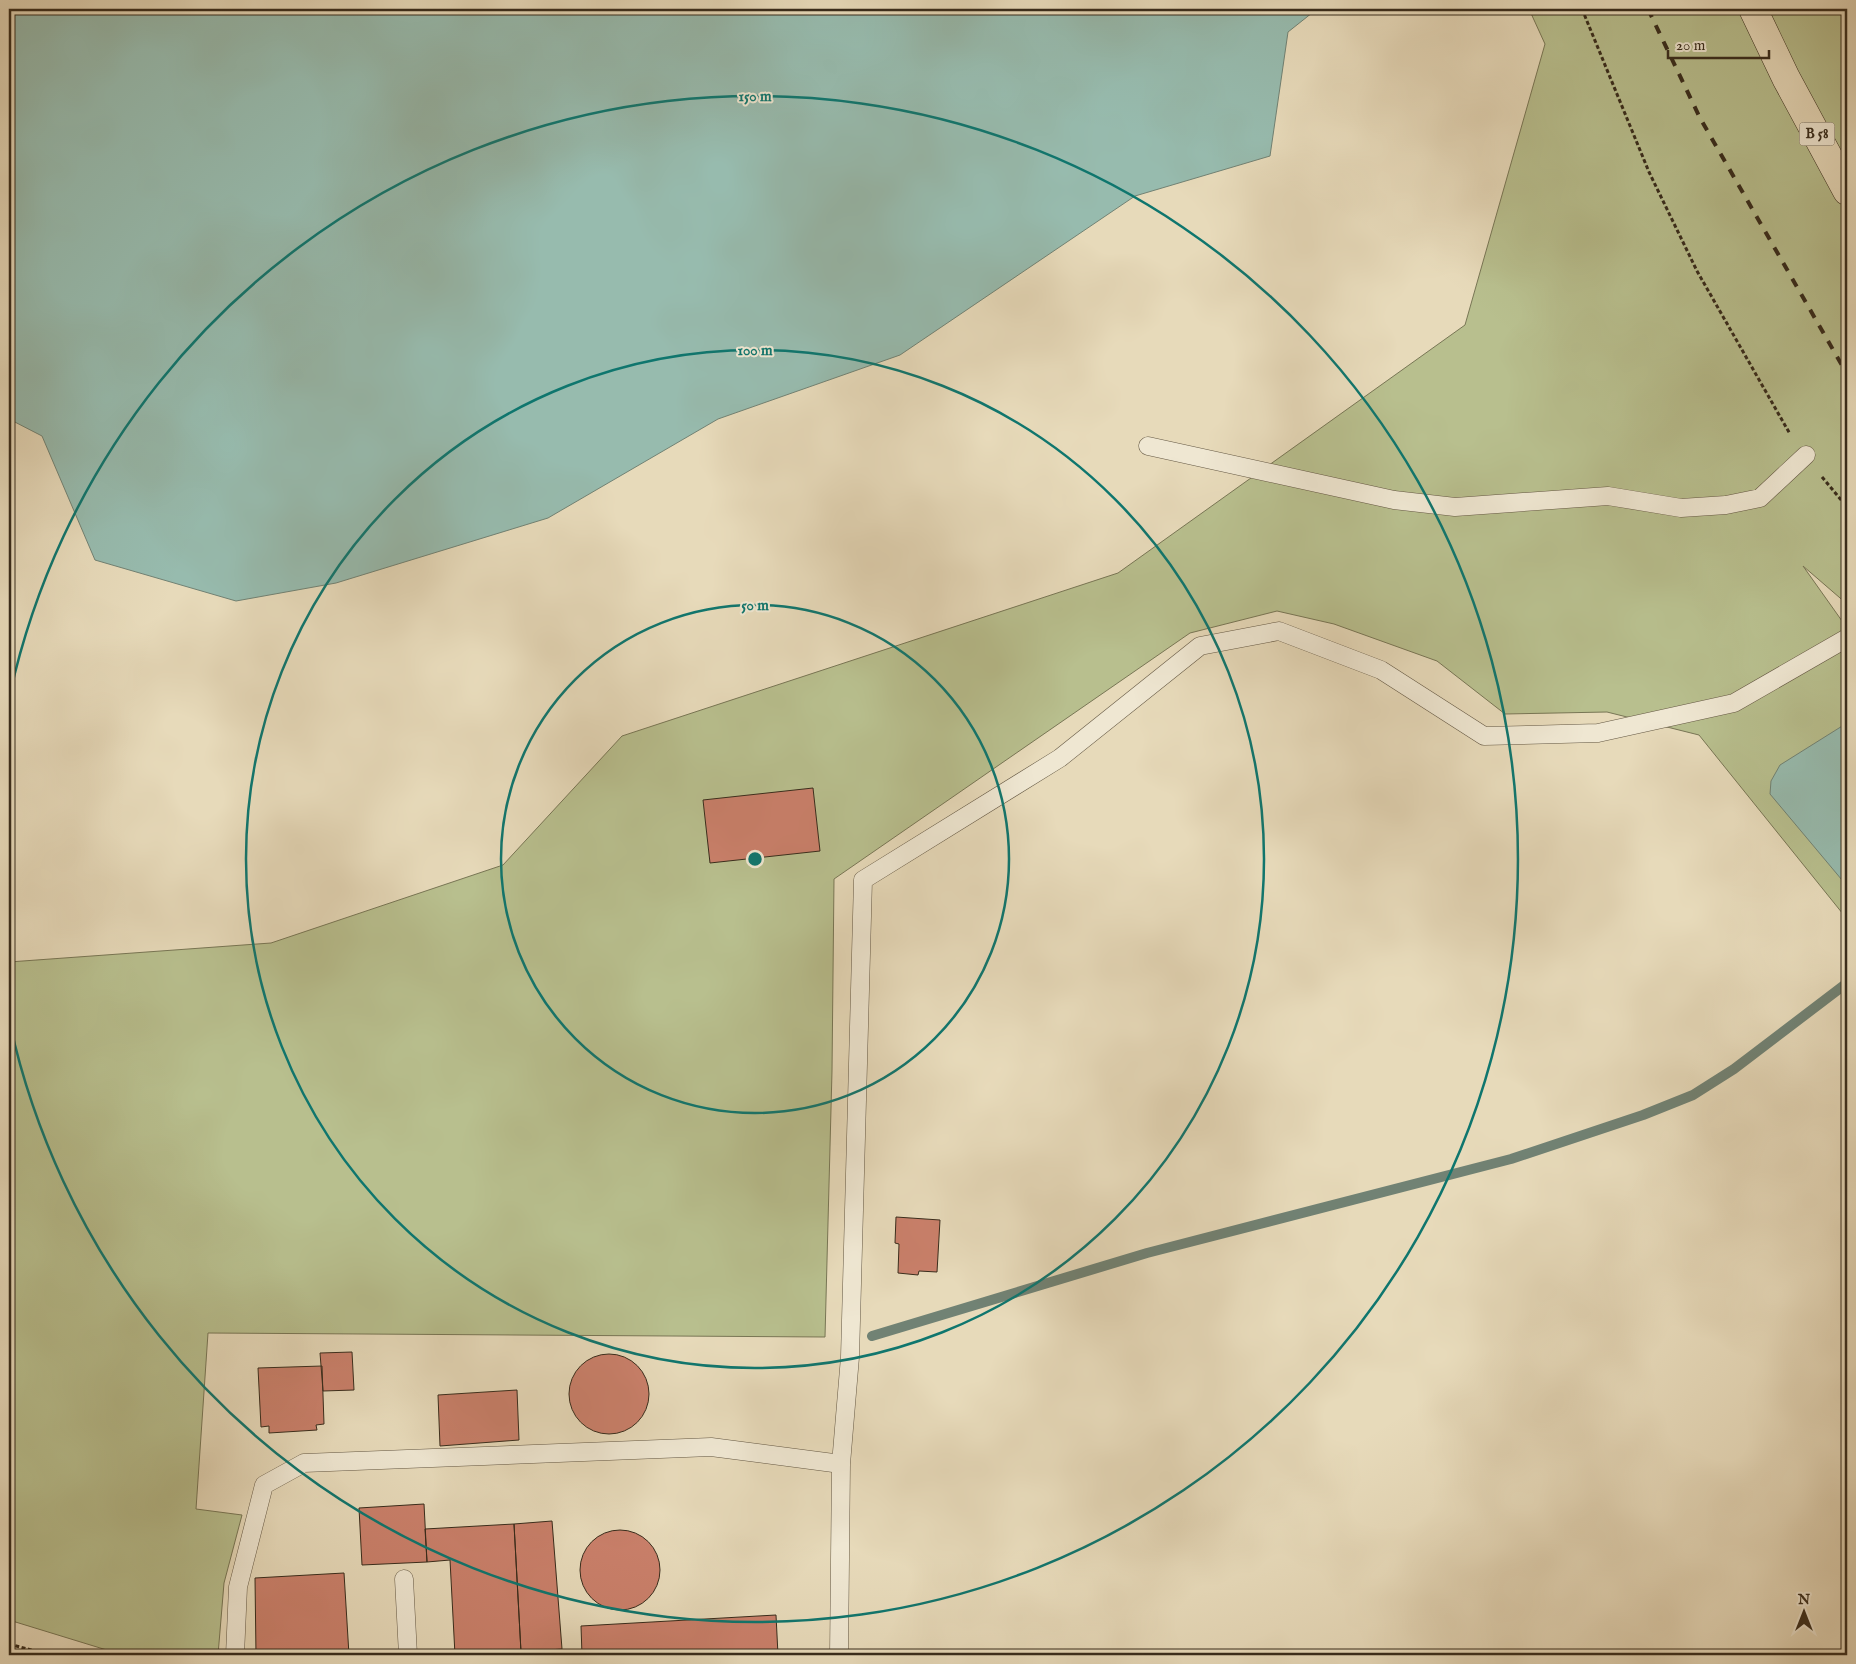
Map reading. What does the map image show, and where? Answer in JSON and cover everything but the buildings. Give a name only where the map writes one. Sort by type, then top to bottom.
[{"type":"main road","name":"B 58","points":[[1753,9],[1786,78],[1847,192]]},
{"type":"lane","points":[[1148,446],[1394,500],[1455,507],[1608,496],[1681,508],[1726,505],[1760,498],[1806,455]]},
{"type":"lane","points":[[839,1655],[841,1464],[850,1347],[864,880],[1060,758],[1200,646],[1279,631],[1381,670],[1484,736],[1598,733],[1734,703],[1847,638]]},
{"type":"lane","points":[[235,1655],[238,1586],[264,1485],[304,1462],[711,1447],[841,1464]]},
{"type":"lane","points":[[404,1579],[408,1655]]},
{"type":"path","points":[[1582,9],[1649,172],[1697,270],[1790,435],[1847,507]]},
{"type":"path","points":[[9,1644],[50,1655]]},
{"type":"green space","points":[[1529,9],[1847,9],[1847,604],[1803,566],[1847,628],[1847,919],[1699,735],[1607,712],[1505,714],[1437,661],[1334,624],[1277,611],[1190,633],[834,879],[832,1071],[825,1337],[208,1333],[196,1509],[242,1515],[224,1583],[218,1655],[123,1655],[9,1620],[9,962],[271,943],[503,865],[622,736],[1118,573],[1465,325],[1545,44]]},
{"type":"water","points":[[9,9],[1317,9],[1288,32],[1270,156],[1135,196],[900,355],[718,419],[548,518],[336,583],[236,601],[95,560],[42,436],[9,419]]},
{"type":"water","points":[[1847,723],[1847,886],[1770,794],[1771,781],[1780,765]]},
{"type":"waterway","points":[[872,1336],[1147,1253],[1511,1159],[1643,1115],[1693,1095],[1734,1069],[1847,983]]},
{"type":"railway","points":[[1648,9],[1700,118],[1847,374]]}]
